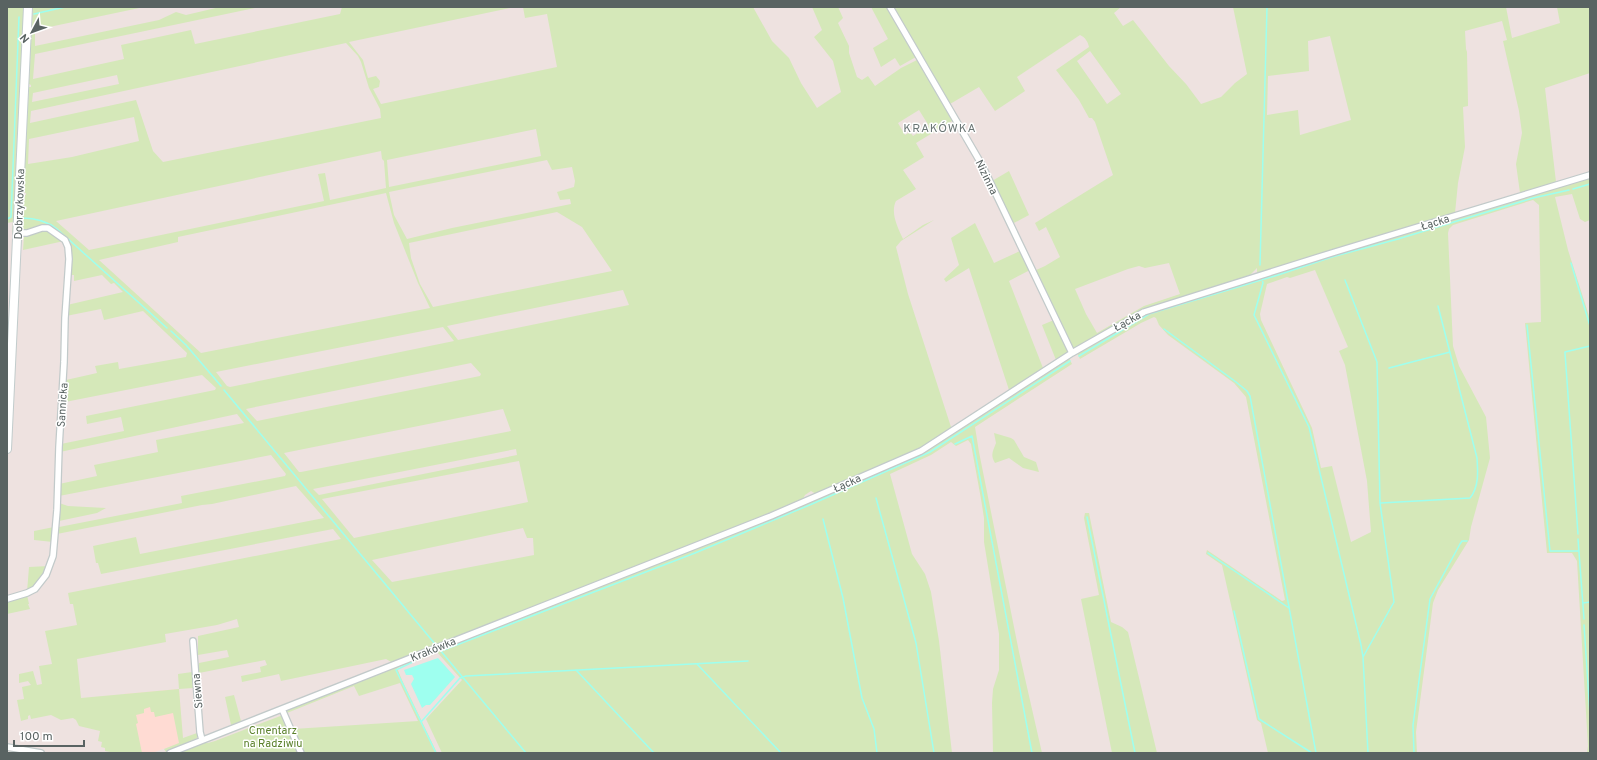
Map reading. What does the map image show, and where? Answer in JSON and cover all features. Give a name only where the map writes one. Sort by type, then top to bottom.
[{"type":"main road","name":"Dobrzykowska","points":[[7,449],[10,322],[17,233],[28,7]]},
{"type":"street","name":"Nizinna","points":[[890,7],[982,165],[1072,353]]},
{"type":"street","name":"Łącka","points":[[697,545],[771,516],[926,448],[1072,353],[1131,318],[1151,309],[1590,175]]},
{"type":"street","name":"Sannicka","points":[[7,599],[27,594],[35,589],[46,575],[53,556],[57,510],[69,259],[68,247],[65,240],[48,228],[42,228],[26,233],[17,233]]},
{"type":"street","name":"Krakówka","points":[[170,753],[697,545]]},
{"type":"street","name":"Siewna","points":[[193,641],[200,732],[202,740]]},
{"type":"street","points":[[282,708],[301,753]]},
{"type":"street","points":[[7,747],[41,753]]},
{"type":"shaded area","points":[[179,689],[183,742],[152,753],[136,753],[124,694]]},
{"type":"green space","points":[[7,7],[25,7],[14,230],[12,233],[13,222],[7,223]]},
{"type":"green space","points":[[33,7],[144,7],[35,30],[35,46],[159,20],[176,12],[186,15],[220,7],[259,7],[35,54],[33,79],[124,59],[121,45],[191,30],[195,44],[340,14],[342,7],[515,7],[349,42],[363,60],[368,78],[376,76],[380,81],[379,87],[373,89],[381,104],[557,67],[547,14],[525,18],[523,7],[753,7],[772,41],[789,58],[801,83],[817,108],[841,92],[833,61],[814,37],[822,30],[812,7],[838,7],[843,18],[838,23],[849,46],[849,53],[857,77],[862,80],[868,76],[875,86],[901,68],[917,60],[954,120],[954,124],[952,121],[916,143],[924,157],[903,170],[916,189],[896,201],[894,206],[895,220],[903,239],[923,225],[934,220],[901,241],[896,247],[908,294],[951,427],[952,428],[1009,390],[969,268],[946,282],[944,279],[959,265],[951,238],[975,223],[994,263],[1020,251],[1030,270],[1009,281],[1043,368],[1056,360],[1042,325],[1054,320],[1068,353],[919,450],[816,494],[811,491],[805,495],[803,499],[600,582],[393,663],[386,659],[281,681],[279,674],[242,682],[241,676],[261,672],[260,667],[267,665],[265,660],[199,673],[199,663],[229,657],[227,650],[198,655],[198,636],[239,627],[237,619],[217,625],[165,634],[166,642],[77,659],[81,698],[179,689],[183,738],[197,733],[197,738],[166,752],[164,749],[179,743],[173,713],[155,717],[154,712],[151,712],[150,707],[144,709],[144,713],[136,715],[138,723],[136,724],[142,753],[119,753],[105,751],[105,748],[101,747],[102,742],[98,741],[100,731],[79,726],[73,718],[61,720],[51,715],[31,719],[30,715],[28,716],[28,719],[21,721],[17,700],[24,699],[22,687],[31,685],[28,681],[19,683],[19,674],[33,671],[37,685],[42,684],[39,666],[52,664],[45,631],[77,625],[73,604],[70,604],[68,593],[341,539],[333,529],[101,574],[98,563],[96,563],[93,546],[136,537],[140,554],[324,518],[296,486],[57,534],[59,503],[68,506],[106,508],[97,513],[59,521],[59,527],[182,503],[181,496],[285,476],[286,474],[271,455],[59,496],[59,484],[97,476],[94,465],[158,452],[156,440],[244,423],[237,414],[60,452],[61,444],[124,431],[121,417],[87,424],[86,416],[215,390],[216,388],[202,375],[65,402],[66,380],[97,373],[95,366],[118,362],[119,369],[186,357],[187,353],[143,311],[104,320],[101,309],[66,316],[67,305],[123,292],[114,283],[111,284],[102,275],[74,281],[74,275],[69,275],[69,245],[55,230],[22,230],[23,195],[26,195],[26,193],[23,192],[29,87],[31,87],[29,84]],"holes":[[[346,43],[358,56],[361,62],[369,88],[380,109],[381,118],[163,162],[153,151],[136,100],[30,123],[31,111]],[[117,75],[119,84],[32,102],[33,93]],[[919,110],[929,126],[913,136],[910,132],[905,135],[898,123]],[[134,117],[139,141],[72,157],[28,164],[29,139]],[[536,129],[541,156],[389,187],[387,160]],[[381,151],[382,159],[384,161],[386,188],[330,200],[325,173],[318,174],[324,201],[89,250],[56,221]],[[547,160],[552,170],[572,167],[575,181],[574,187],[557,192],[560,200],[570,199],[571,204],[452,228],[407,239],[394,215],[389,192]],[[386,193],[394,223],[418,283],[430,308],[201,353],[99,260],[178,242],[178,237]],[[557,212],[582,227],[612,271],[433,307],[420,284],[411,258],[409,243]],[[623,290],[629,305],[458,340],[447,326]],[[443,327],[454,341],[230,387],[227,386],[216,372]],[[471,363],[481,374],[480,376],[257,421],[246,409]],[[503,409],[511,431],[299,472],[284,453]],[[516,449],[517,455],[319,495],[313,489]],[[519,461],[528,502],[354,538],[322,499]],[[523,528],[527,538],[533,538],[534,555],[392,582],[372,560]]]},
{"type":"green space","points":[[871,7],[887,7],[916,57],[900,66],[895,58],[881,67],[873,48],[888,39]]},
{"type":"green space","points":[[892,7],[1121,7],[1114,13],[1123,26],[1133,20],[1201,104],[1221,97],[1235,83],[1247,74],[1233,7],[1506,7],[1512,38],[1560,23],[1557,7],[1590,7],[1590,73],[1545,88],[1556,182],[1520,193],[1516,164],[1522,133],[1519,111],[1503,41],[1507,40],[1502,21],[1465,31],[1468,106],[1463,107],[1465,147],[1458,183],[1455,213],[1257,273],[1257,268],[1250,275],[1149,308],[1074,350],[1034,271],[1060,257],[1046,227],[1039,231],[1035,223],[1113,175],[1095,122],[1092,118],[1089,118],[1079,100],[1056,70],[1089,47],[1087,42],[1080,35],[1017,77],[1025,91],[995,111],[979,87],[950,104]],"holes":[[[1330,36],[1351,120],[1300,135],[1298,110],[1267,115],[1268,76],[1309,71],[1308,41]],[[1090,51],[1121,94],[1107,104],[1077,61]],[[1169,263],[1180,294],[1144,306],[1097,333],[1086,314],[1075,289],[1128,269],[1139,266],[1145,268]]]},
{"type":"green space","points":[[1009,171],[1029,215],[1012,224],[992,181]]},
{"type":"green space","points":[[1590,178],[1590,220],[1585,222],[1580,219],[1572,194],[1555,197],[1568,250],[1590,319],[1590,753],[1587,753],[1588,746],[1577,561],[1572,553],[1547,553],[1525,323],[1541,322],[1539,205],[1533,200],[1453,225],[1449,229],[1448,233],[1453,346],[1459,366],[1486,417],[1490,458],[1471,527],[1469,540],[1438,590],[1433,603],[1416,732],[1417,753],[1268,753],[1261,723],[1257,720],[1222,565],[1206,554],[1207,550],[1282,601],[1285,600],[1246,397],[1234,383],[1168,335],[1154,317],[1080,359],[1077,353],[1150,311]],"holes":[[[1315,270],[1348,347],[1339,351],[1345,365],[1367,481],[1371,532],[1351,542],[1332,466],[1321,468],[1312,428],[1261,320],[1260,314],[1267,284]]]},
{"type":"green space","points":[[38,230],[46,230],[64,241],[23,250],[24,236]]},
{"type":"green space","points":[[1069,358],[1072,364],[975,427],[1019,652],[1042,753],[993,753],[992,703],[993,689],[999,670],[999,634],[984,542],[984,518],[981,499],[971,444],[968,440],[956,446],[951,442],[931,455],[890,474],[912,554],[925,574],[931,592],[939,641],[952,753],[442,753],[426,719],[462,680],[436,651],[787,512],[929,449]]},
{"type":"green space","points":[[994,433],[1014,440],[1024,457],[1036,462],[1039,472],[1023,468],[1009,458],[995,463],[992,455],[996,443]]},
{"type":"green space","points":[[1085,513],[1089,513],[1111,622],[1122,627],[1128,632],[1157,753],[1112,753],[1081,599],[1099,595],[1084,518]]},
{"type":"green space","points":[[54,527],[53,542],[34,540],[34,531]]},
{"type":"green space","points":[[49,566],[40,582],[27,592],[29,567]]},
{"type":"green space","points":[[27,595],[30,609],[7,614],[7,601]]},
{"type":"green space","points":[[430,653],[432,655],[397,668],[437,753],[304,753],[293,729],[418,721],[400,683],[359,696],[354,686],[287,713],[286,710]]},
{"type":"green space","points":[[192,672],[193,688],[179,689],[178,674]]},
{"type":"green space","points":[[234,695],[241,721],[231,725],[225,697]]},
{"type":"green space","name":"Cmentarz na Radziwiu","points":[[283,715],[299,753],[179,753],[204,743],[215,741]]},
{"type":"water","points":[[438,658],[455,677],[430,705],[426,705],[422,708],[411,684],[414,679],[412,675],[406,675],[404,670]]},
{"type":"waterway","points":[[34,14],[65,7]]},
{"type":"waterway","points":[[1260,265],[1267,7]]},
{"type":"waterway","points":[[7,219],[11,217],[19,17]]},
{"type":"waterway","points":[[1573,189],[1590,184]]},
{"type":"waterway","points":[[1079,356],[1149,314],[1332,257],[1398,239],[1533,198],[1569,190]]},
{"type":"waterway","points":[[22,218],[41,220],[57,229],[167,328]]},
{"type":"waterway","points":[[1571,263],[1590,326]]},
{"type":"waterway","points":[[1262,278],[1263,283],[1254,315],[1309,427],[1361,645],[1363,657],[1368,753]]},
{"type":"waterway","points":[[1345,280],[1377,362],[1380,503],[1394,602],[1363,657]]},
{"type":"waterway","points":[[1381,503],[1470,498],[1475,489],[1478,474],[1477,458],[1438,306]]},
{"type":"waterway","points":[[1527,325],[1550,551],[1579,551]]},
{"type":"waterway","points":[[1164,329],[1236,382],[1247,391],[1250,396],[1316,753]]},
{"type":"waterway","points":[[171,331],[186,345],[221,386]]},
{"type":"waterway","points":[[1578,534],[1565,352],[1590,346]]},
{"type":"waterway","points":[[1389,368],[1450,352]]},
{"type":"waterway","points":[[441,651],[695,553],[930,452],[1070,361]]},
{"type":"waterway","points":[[224,390],[435,644]]},
{"type":"waterway","points":[[955,444],[972,436],[1032,753]]},
{"type":"waterway","points":[[876,498],[916,643],[934,753]]},
{"type":"waterway","points":[[1087,517],[1135,753]]},
{"type":"waterway","points":[[823,519],[843,598],[862,698],[874,729],[877,753]]},
{"type":"waterway","points":[[1578,539],[1584,619]]},
{"type":"waterway","points":[[1414,753],[1413,725],[1430,599],[1460,544],[1462,541],[1467,541]]},
{"type":"waterway","points":[[1208,553],[1289,608]]},
{"type":"waterway","points":[[1583,603],[1590,602]]},
{"type":"waterway","points":[[1234,611],[1259,719],[1312,753]]},
{"type":"waterway","points":[[1584,625],[1590,715]]},
{"type":"waterway","points":[[440,650],[526,753]]},
{"type":"waterway","points":[[415,661],[396,670],[421,722],[460,678],[466,676],[748,661]]},
{"type":"waterway","points":[[697,664],[781,753]]},
{"type":"waterway","points":[[576,670],[654,753]]},
{"type":"waterway","points":[[421,722],[436,753]]},
{"type":"district","name":"KRAKÓWKA","points":[[940,128]]}]
